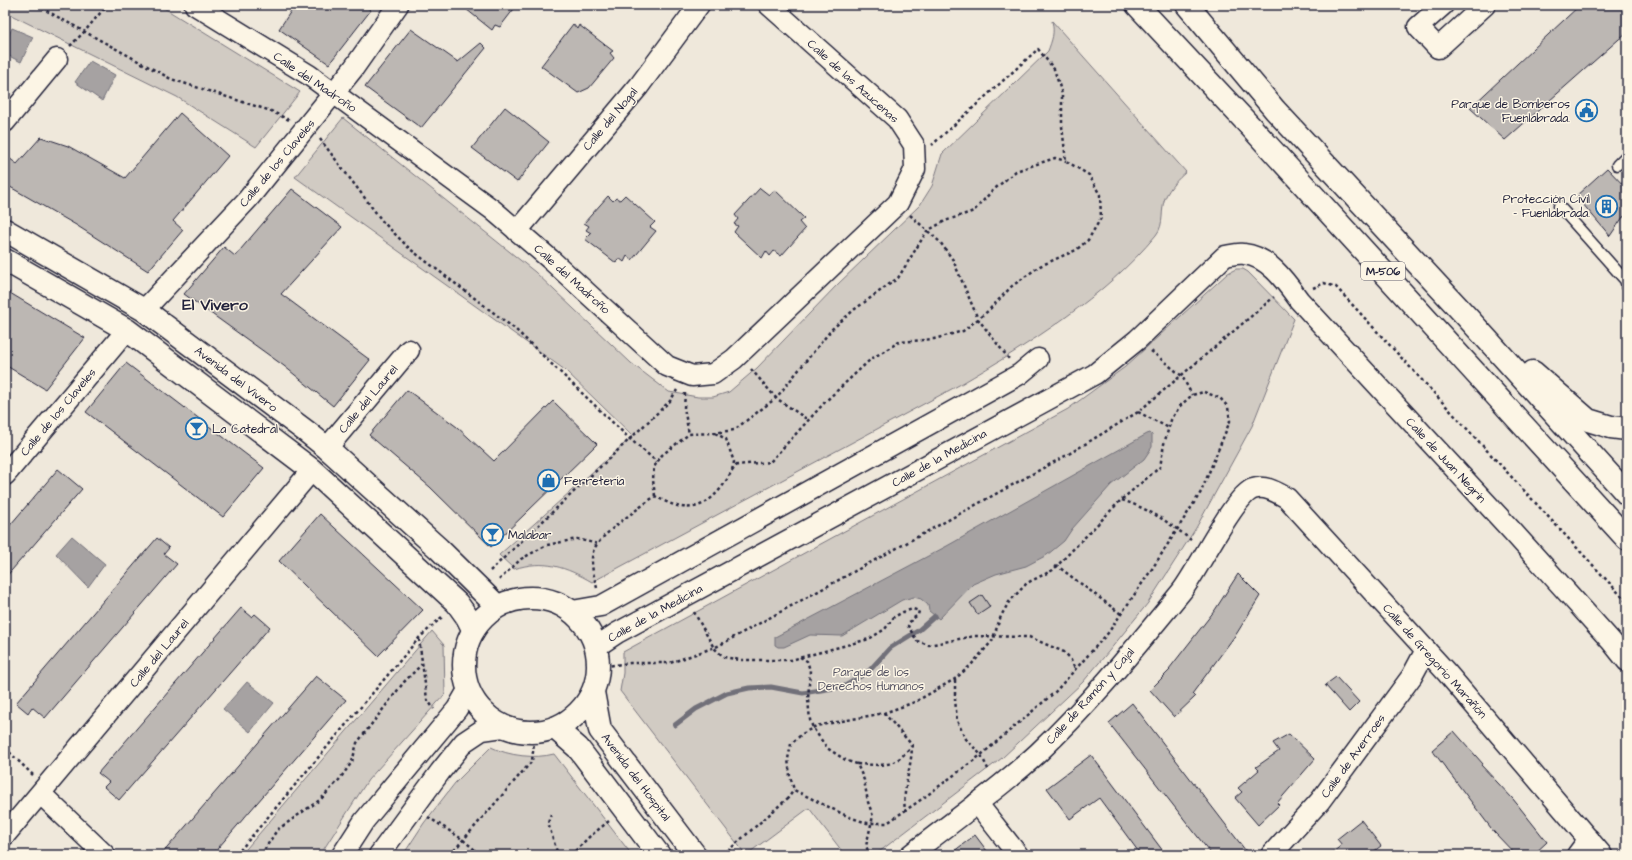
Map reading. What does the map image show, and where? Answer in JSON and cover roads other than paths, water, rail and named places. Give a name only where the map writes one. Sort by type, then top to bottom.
[{"type":"main road","name":"M-506","points":[[1137,5],[1627,539]]},
{"type":"main road","name":"M-506","points":[[1187,5],[1275,110],[1466,316],[1627,494]]},
{"type":"main road","name":"Avenida del Vivero","points":[[5,230],[144,310],[328,448],[439,549],[491,600]]},
{"type":"main road","points":[[5,260],[126,330],[312,470],[457,603],[473,629]]},
{"type":"main road","points":[[1466,316],[1588,420],[1611,427],[1627,429]]},
{"type":"main road","points":[[532,597],[558,603],[572,611],[580,618],[591,634],[597,657],[593,692],[577,714],[545,730],[529,732],[503,727],[482,712],[468,690],[463,664],[468,638],[473,629],[484,616],[491,600],[506,602],[532,597]]},
{"type":"main road","name":"Avenida del Hospital","points":[[593,692],[600,730],[694,855]]},
{"type":"main road","points":[[545,730],[578,748],[659,855]]},
{"type":"street","name":"Calle del Madroño","points":[[195,5],[309,75],[493,210],[667,366],[692,376],[713,374],[738,355],[898,203],[915,165]]},
{"type":"street","name":"Calle de los Claveles","points":[[144,310],[248,199],[353,69],[398,5]]},
{"type":"street","name":"Calle del Nogal","points":[[517,230],[639,86],[699,5]]},
{"type":"street","name":"Calle de las Azucenas","points":[[768,5],[897,119],[914,145],[915,165]]},
{"type":"street","points":[[1443,5],[1418,27],[1438,48],[1485,5]]},
{"type":"street","points":[[5,122],[57,59]]},
{"type":"street","name":"Calle de la Medicina","points":[[597,657],[617,632],[1094,374],[1138,340],[1225,256],[1245,254],[1264,260]]},
{"type":"street","name":"Calle de Juan Negrín","points":[[1264,260],[1513,532],[1611,641],[1627,661]]},
{"type":"street","name":"Calle de los Claveles","points":[[5,475],[126,330]]},
{"type":"street","name":"Calle del Laurel","points":[[328,448],[409,350]]},
{"type":"street","points":[[572,611],[601,606],[1020,374],[1038,359]]},
{"type":"street","name":"Calle del Laurel","points":[[5,835],[312,470]]},
{"type":"street","name":"Calle de Gregorio Marañón","points":[[1252,490],[1268,488],[1287,498],[1426,650],[1602,855]]},
{"type":"street","name":"Calle de Ramón y Cajal","points":[[910,855],[997,789],[1038,752],[1096,693],[1182,590],[1238,501],[1252,490]]},
{"type":"street","name":"Calle de Averroes","points":[[1271,855],[1320,801],[1412,676],[1426,650]]},
{"type":"street","points":[[342,855],[364,821],[457,709],[468,690]]},
{"type":"street","points":[[379,855],[464,742],[482,730],[503,727]]},
{"type":"street","points":[[43,791],[105,855]]},
{"type":"street","points":[[977,804],[1018,855]]},
{"type":"street","points":[[1577,855],[1588,839]]},
{"type":"lane","points":[[1617,165],[1627,155]]},
{"type":"lane","points":[[1559,206],[1626,282]]},
{"type":"waterway","points":[[675,725],[696,709],[727,693],[749,688],[771,687],[803,693],[845,686],[869,671],[890,648],[919,630],[935,616]]},
{"type":"place","name":"Parque de Bomberos Fuenlabrada.","points":[[1586,111]]},
{"type":"place","name":"Protección Civil - Fuenlabrada.","points":[[1606,206]]},
{"type":"place","name":"La Catedral","points":[[197,429]]},
{"type":"place","name":"Ferretería","points":[[549,481]]},
{"type":"place","name":"Malabar","points":[[493,535]]},
{"type":"district","name":"El Vivero","points":[[215,304]]},
{"type":"park label","name":"Parque de los Derechos Humanos","points":[[871,679]]}]
